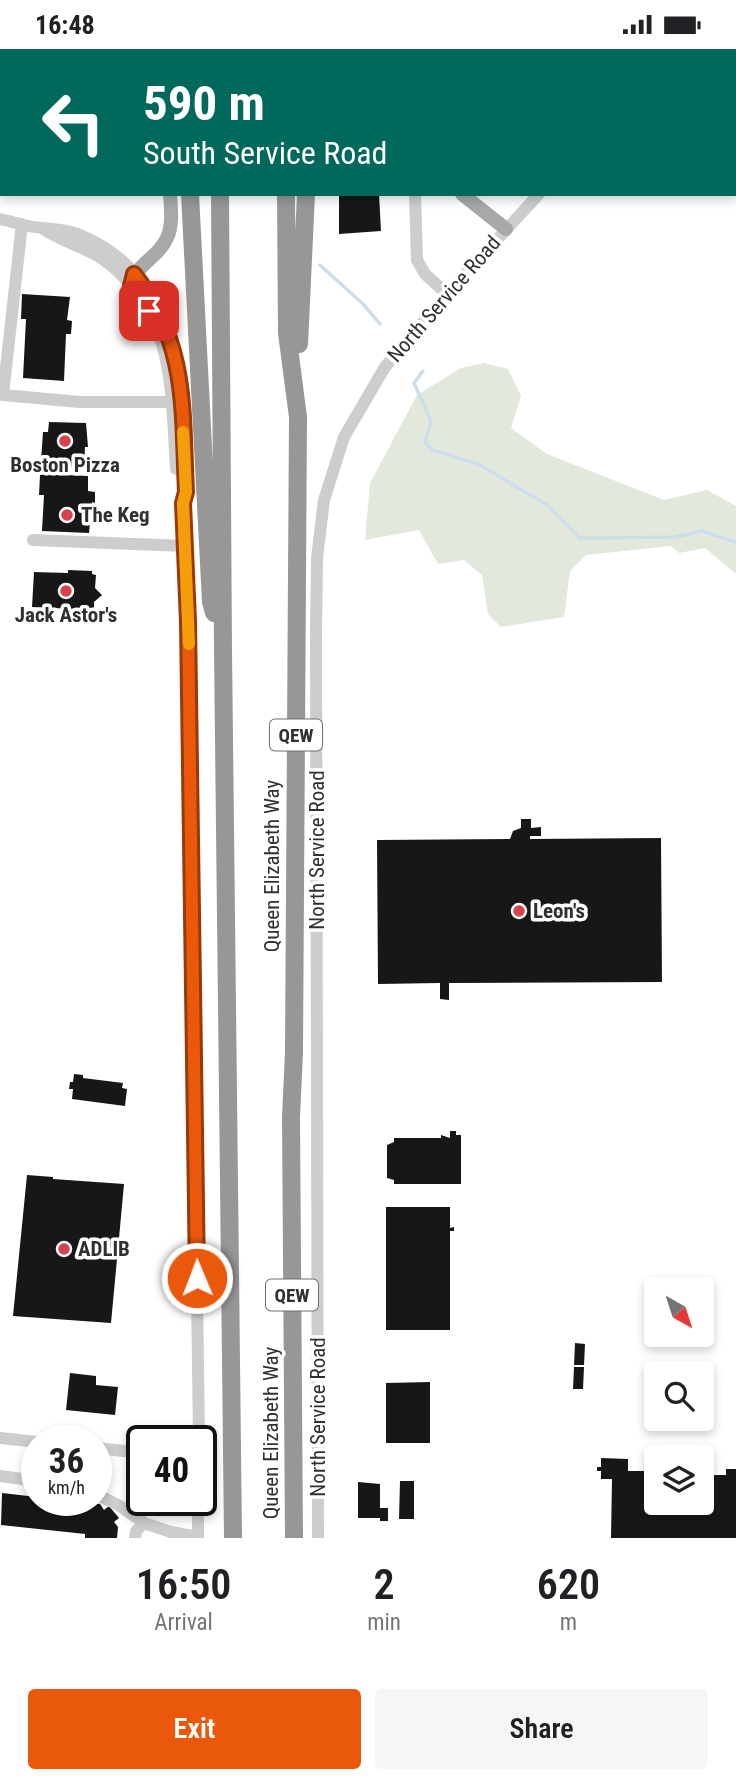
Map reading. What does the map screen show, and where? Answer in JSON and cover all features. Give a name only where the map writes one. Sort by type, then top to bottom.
[{"type":"highway","points":[[190,196],[211,602],[223,650]]},
{"type":"highway","name":"Queen Elizabeth Way","points":[[220,196],[233,1538]]},
{"type":"highway","name":"Queen Elizabeth Way","points":[[286,196],[287,333],[298,417],[294,1038],[291,1117],[294,1538]]},
{"type":"highway","points":[[298,417],[300,293],[306,196]]},
{"type":"main road","points":[[132,280],[168,236],[171,224],[170,196]]},
{"type":"main road","points":[[465,196],[506,229]]},
{"type":"street","points":[[415,196],[417,260],[425,274],[447,294]]},
{"type":"street","name":"North Service Road","points":[[318,1538],[316,645],[317,558],[324,500],[344,437],[385,367],[447,294],[538,196]]},
{"type":"street","points":[[0,219],[42,228],[55,227],[95,242],[118,257],[132,280],[155,305],[168,331],[178,368],[176,402],[186,492],[183,503],[188,621],[199,1425]]},
{"type":"street","points":[[22,224],[3,395],[80,402],[176,402]]},
{"type":"street","points":[[33,540],[185,545]]},
{"type":"street","points":[[0,1438],[21,1440]]},
{"type":"street","points":[[0,1476],[21,1479]]},
{"type":"street","points":[[112,1502],[144,1523],[198,1538],[198,1516]]},
{"type":"street","points":[[135,1538],[136,1531],[144,1523]]},
{"type":"shaded area","points":[[484,363],[508,369],[521,396],[511,428],[547,454],[664,500],[707,490],[736,506],[736,574],[705,548],[679,553],[671,546],[586,555],[570,571],[564,617],[501,627],[488,614],[482,575],[464,560],[438,564],[419,530],[365,540],[370,483],[417,395],[461,368]]},
{"type":"building","points":[[339,196],[379,196],[381,231],[339,234]]},
{"type":"building","points":[[22,294],[70,297],[67,320],[72,321],[71,334],[66,334],[64,381],[23,378],[26,319],[21,319]]},
{"type":"building","name":"Boston Pizza","points":[[49,422],[86,423],[88,447],[85,447],[84,467],[46,465],[46,462],[41,461],[43,432],[48,432]]},
{"type":"building","name":"The Keg","points":[[40,475],[88,476],[88,491],[95,492],[89,533],[42,531],[44,495],[39,495]]},
{"type":"building","name":"Jack Astor's","points":[[68,570],[92,571],[92,574],[96,575],[95,588],[102,595],[94,602],[94,610],[32,607],[34,572],[68,573]]},
{"type":"building","name":"Leon's","points":[[521,819],[531,819],[531,828],[541,827],[541,836],[530,836],[530,839],[661,838],[662,982],[449,983],[449,1000],[440,999],[440,983],[378,984],[377,840],[510,839],[513,831],[521,828]]},
{"type":"building","points":[[74,1074],[83,1075],[83,1078],[123,1083],[122,1088],[127,1089],[125,1106],[72,1099],[73,1089],[69,1089]]},
{"type":"building","points":[[450,1131],[461,1135],[461,1184],[394,1184],[394,1180],[387,1178],[387,1145],[394,1142],[394,1138],[441,1138],[441,1135],[450,1138]]},
{"type":"building","name":"ADLIB","points":[[27,1175],[124,1184],[118,1249],[108,1248],[107,1258],[117,1259],[111,1323],[13,1316]]},
{"type":"building","points":[[386,1207],[450,1207],[450,1228],[454,1227],[454,1231],[450,1231],[450,1330],[386,1330]]},
{"type":"building","points":[[575,1343],[585,1344],[584,1365],[574,1365]]},
{"type":"building","points":[[574,1367],[584,1367],[583,1389],[573,1389]]},
{"type":"building","points":[[70,1373],[96,1376],[96,1385],[118,1387],[115,1415],[66,1410]]},
{"type":"building","points":[[430,1382],[430,1443],[386,1443],[386,1383]]},
{"type":"building","points":[[601,1458],[628,1459],[628,1471],[644,1471],[644,1515],[714,1515],[714,1475],[726,1475],[726,1469],[736,1469],[736,1538],[611,1538],[612,1479],[601,1479],[601,1471],[597,1471],[597,1467],[601,1467]]},
{"type":"building","points":[[400,1481],[414,1481],[414,1519],[399,1519]]},
{"type":"building","points":[[358,1482],[380,1484],[380,1508],[388,1508],[388,1521],[380,1521],[380,1518],[358,1518]]},
{"type":"building","points":[[2,1493],[21,1495],[21,1516],[112,1516],[112,1510],[119,1518],[114,1522],[118,1527],[117,1538],[85,1538],[85,1534],[1,1525]]},
{"type":"waterway","points":[[320,265],[363,304],[380,324]]},
{"type":"waterway","points":[[423,371],[414,383],[431,421],[425,442],[432,450],[478,464],[547,505],[580,538],[675,537],[702,531],[736,542]]},
{"type":"slow traffic","points":[[183,432],[189,644]]},
{"type":"place","name":"Boston Pizza","points":[[65,441]]},
{"type":"place","name":"The Keg","points":[[67,515]]},
{"type":"place","name":"Jack Astor's","points":[[66,591]]},
{"type":"place","name":"Leon's","points":[[519,911]]},
{"type":"place","name":"ADLIB","points":[[64,1249]]},
{"type":"route","points":[[149,311],[131,286],[134,274],[155,305],[171,340],[178,368],[182,421],[186,492],[183,503],[188,621],[197,1278]]}]
